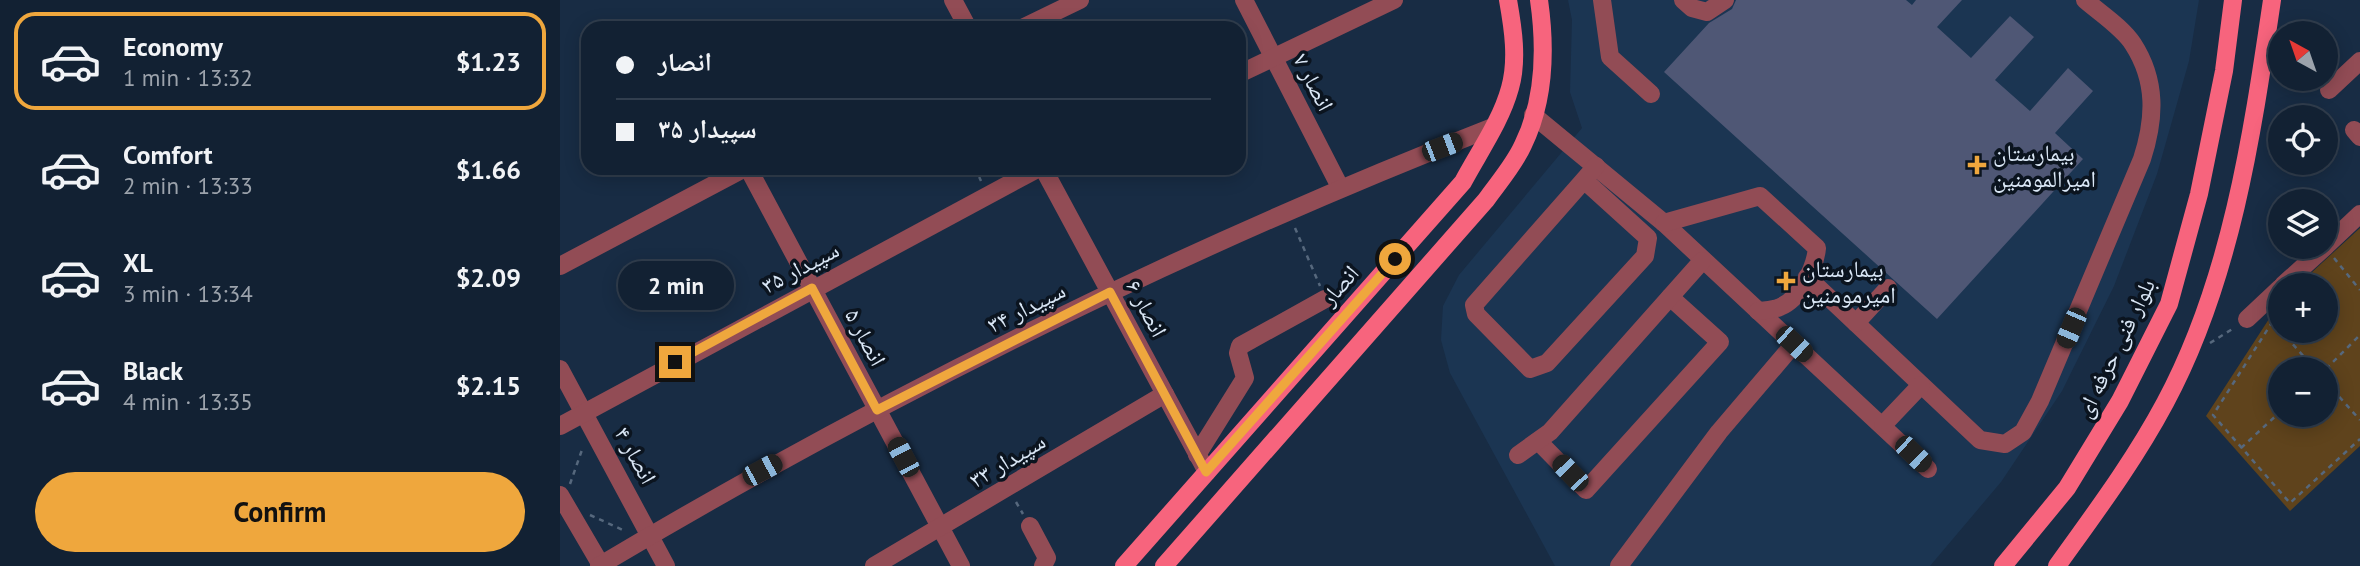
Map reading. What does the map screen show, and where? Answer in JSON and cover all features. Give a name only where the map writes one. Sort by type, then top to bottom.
[{"type":"main road","name":"انصار","points":[[1124,566],[1462,182],[1493,127],[1511,87],[1514,39],[1508,0]]},
{"type":"main road","points":[[1164,566],[1486,200],[1523,146],[1540,92],[1544,38],[1539,0]]},
{"type":"main road","name":"بلوار فنی حرفه ای","points":[[2003,566],[2067,488],[2120,401],[2169,304],[2199,194],[2224,71],[2233,0]]},
{"type":"main road","points":[[2057,566],[2124,474],[2165,403],[2216,281],[2236,203],[2272,0]]},
{"type":"main road","points":[[1378,278],[1400,298]]},
{"type":"main road","points":[[1206,472],[1224,498]]},
{"type":"street","points":[[953,0],[964,21]]},
{"type":"street","points":[[1036,21],[1080,0]]},
{"type":"street","name":"انصار ۷","points":[[1244,0],[1340,187]]},
{"type":"street","points":[[1246,71],[1394,0]]},
{"type":"street","points":[[1602,0],[1610,57],[1651,94]]},
{"type":"street","points":[[1683,0],[1692,8],[1707,12],[1725,0]]},
{"type":"street","points":[[1807,277],[1980,440],[2006,444],[2023,432],[2040,401],[2142,159],[2152,127],[2152,90],[2133,43],[2085,0]]},
{"type":"street","points":[[2338,82],[2360,61]]},
{"type":"street","points":[[1533,115],[1664,223],[1928,469]]},
{"type":"street","name":"سپیدار ۳۴","points":[[600,566],[646,537],[877,410],[1110,292],[1340,187],[1493,127]]},
{"type":"street","points":[[1584,180],[1648,238],[1645,256],[1547,363],[1530,369],[1476,314],[1474,305],[1596,166]]},
{"type":"street","points":[[560,266],[733,175]]},
{"type":"street","name":"انصار ۵","points":[[750,175],[961,566]]},
{"type":"street","name":"سپیدار ۳۵","points":[[560,426],[588,418],[812,288],[1029,175]]},
{"type":"street","name":"انصار ۶","points":[[1046,175],[1206,472]]},
{"type":"street","points":[[1664,223],[1760,196],[1817,248],[1816,265],[1793,297],[1781,307],[1758,311]]},
{"type":"street","points":[[2338,239],[2360,214]]},
{"type":"street","points":[[2299,273],[2317,259]]},
{"type":"street","points":[[1518,455],[1550,432],[1702,261]]},
{"type":"street","points":[[1856,323],[1888,288]]},
{"type":"street","points":[[1538,441],[1586,490],[1720,342],[1670,297]]},
{"type":"street","points":[[1197,454],[1245,378],[1238,353],[1240,346],[1325,299]]},
{"type":"street","points":[[2247,319],[2268,300]]},
{"type":"street","points":[[1619,566],[1719,432],[1794,344]]},
{"type":"street","name":"انصار ۴","points":[[560,369],[588,418],[646,537],[666,566]]},
{"type":"street","points":[[1883,425],[1921,385]]},
{"type":"street","name":"سپیدار ۳۳","points":[[874,566],[941,529],[1165,394]]},
{"type":"street","points":[[562,499],[600,566]]},
{"type":"street","points":[[1030,526],[1047,558],[1043,566]]},
{"type":"path","points":[[1288,212],[1325,299]]},
{"type":"path","points":[[2335,259],[2360,290]]},
{"type":"path","points":[[2186,358],[2247,319]]},
{"type":"path","points":[[2268,330],[2213,415],[2290,503],[2360,439]]},
{"type":"path","points":[[2338,357],[2360,335]]},
{"type":"path","points":[[2292,343],[2304,357]]},
{"type":"path","points":[[2338,395],[2360,420]]},
{"type":"path","points":[[588,418],[562,499],[646,537]]},
{"type":"path","points":[[2241,448],[2268,423]]},
{"type":"path","points":[[1008,488],[1030,526]]},
{"type":"shaded area","name":"بیمارستان امیرمومنین","points":[[1568,0],[2199,0],[2189,61],[2157,174],[2114,286],[2062,391],[2001,482],[1930,566],[1555,566],[1450,373],[1441,340],[1443,306],[1459,275],[1582,128],[1570,92],[1572,20]]},
{"type":"shaded area","points":[[2360,228],[2360,446],[2290,511],[2206,416],[2268,320],[2268,343],[2338,343],[2338,273],[2311,273],[2326,259],[2338,259],[2338,248]]},
{"type":"building","name":"بیمارستان امیرالمومنین","points":[[1736,0],[1906,0],[1912,5],[1916,0],[1962,0],[1937,27],[1971,58],[2010,16],[2034,37],[1995,80],[2030,111],[2068,68],[2093,91],[2055,133],[2083,159],[1937,319],[1664,72],[1709,23],[1732,9]]},
{"type":"place","name":"بیمارستان امیرالمومنین","points":[[1977,165]]},
{"type":"place","name":"بیمارستان امیرمومنین","points":[[1786,281]]},
{"type":"route","points":[[675,362],[812,288],[877,410],[1110,292],[1206,472],[1395,259]]}]
